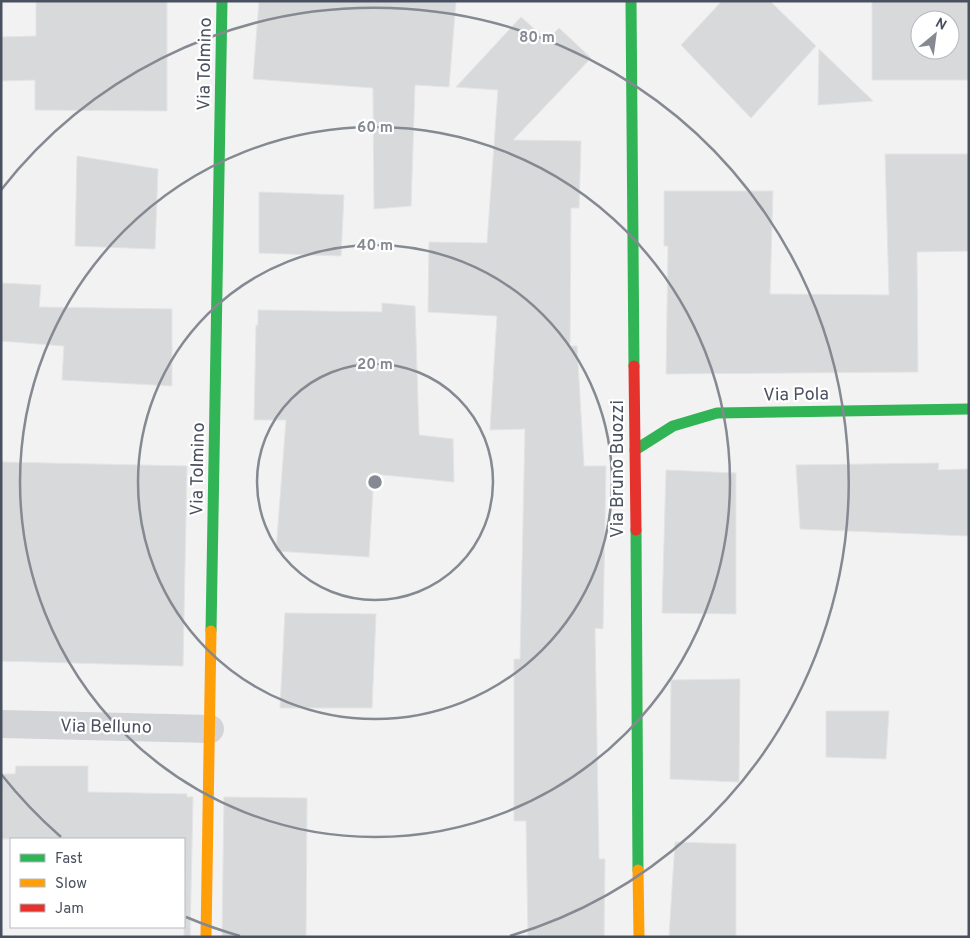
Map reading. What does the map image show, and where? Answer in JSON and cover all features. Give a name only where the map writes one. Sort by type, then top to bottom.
[{"type":"street","name":"Via Tolmino","points":[[206,937],[222,1]]},
{"type":"street","name":"Via Bruno Buozzi","points":[[631,1],[638,937]]},
{"type":"street","name":"Via Pola","points":[[635,450],[659,431],[675,423],[717,413],[969,409]]},
{"type":"street","name":"Via Belluno","points":[[1,724],[210,729]]},
{"type":"building","points":[[36,1],[167,1],[167,111],[35,110],[35,80],[1,81],[1,37],[36,36]]},
{"type":"building","points":[[259,1],[456,1],[449,87],[415,85],[411,206],[374,209],[373,88],[253,79]]},
{"type":"building","points":[[722,1],[770,1],[816,46],[751,118],[681,45]]},
{"type":"building","points":[[872,1],[969,1],[969,80],[872,80]]},
{"type":"building","points":[[521,17],[547,40],[559,28],[591,58],[513,140],[581,141],[579,208],[571,208],[570,346],[577,346],[584,466],[606,466],[603,629],[595,628],[599,859],[605,859],[604,937],[528,937],[526,821],[514,821],[514,659],[520,659],[525,429],[490,430],[497,316],[428,312],[429,242],[487,243],[498,90],[456,87]]},
{"type":"building","points":[[819,49],[873,101],[818,105]]},
{"type":"building","points":[[885,154],[969,154],[969,251],[917,252],[918,372],[666,374],[668,246],[664,246],[664,191],[773,191],[770,294],[889,295]]},
{"type":"building","points":[[77,156],[158,169],[155,249],[75,246]]},
{"type":"building","points":[[259,192],[344,195],[341,256],[259,253]]},
{"type":"building","points":[[1,283],[41,285],[39,307],[172,309],[172,386],[62,380],[64,346],[1,341]]},
{"type":"building","points":[[382,303],[415,306],[419,435],[453,439],[454,482],[374,474],[369,557],[276,551],[286,420],[254,420],[258,310],[382,312]]},
{"type":"building","points":[[1,462],[187,466],[183,666],[1,661]]},
{"type":"building","points":[[939,463],[938,470],[969,469],[969,536],[800,529],[796,465]]},
{"type":"building","points":[[666,470],[736,473],[736,614],[662,613]]},
{"type":"building","points":[[285,613],[376,614],[372,708],[280,708]]},
{"type":"building","points":[[740,679],[739,782],[670,779],[671,680]]},
{"type":"building","points":[[826,711],[889,711],[886,759],[826,757]]},
{"type":"building","points":[[16,766],[88,766],[88,792],[187,794],[187,797],[193,797],[190,937],[184,937],[185,838],[1,839],[1,774],[15,774]]},
{"type":"building","points":[[224,797],[307,798],[306,937],[222,937]]},
{"type":"building","points":[[675,842],[736,844],[736,937],[669,937]]},
{"type":"traffic: fast","points":[[211,631],[222,1]]},
{"type":"traffic: fast","points":[[631,1],[634,366]]},
{"type":"traffic: fast","points":[[635,450],[673,426],[717,413],[969,409]]},
{"type":"traffic: fast","points":[[636,530],[638,870]]},
{"type":"traffic: slow","points":[[206,937],[211,631]]},
{"type":"traffic: slow","points":[[638,870],[639,937]]},
{"type":"traffic: jam","points":[[634,366],[636,530]]}]
